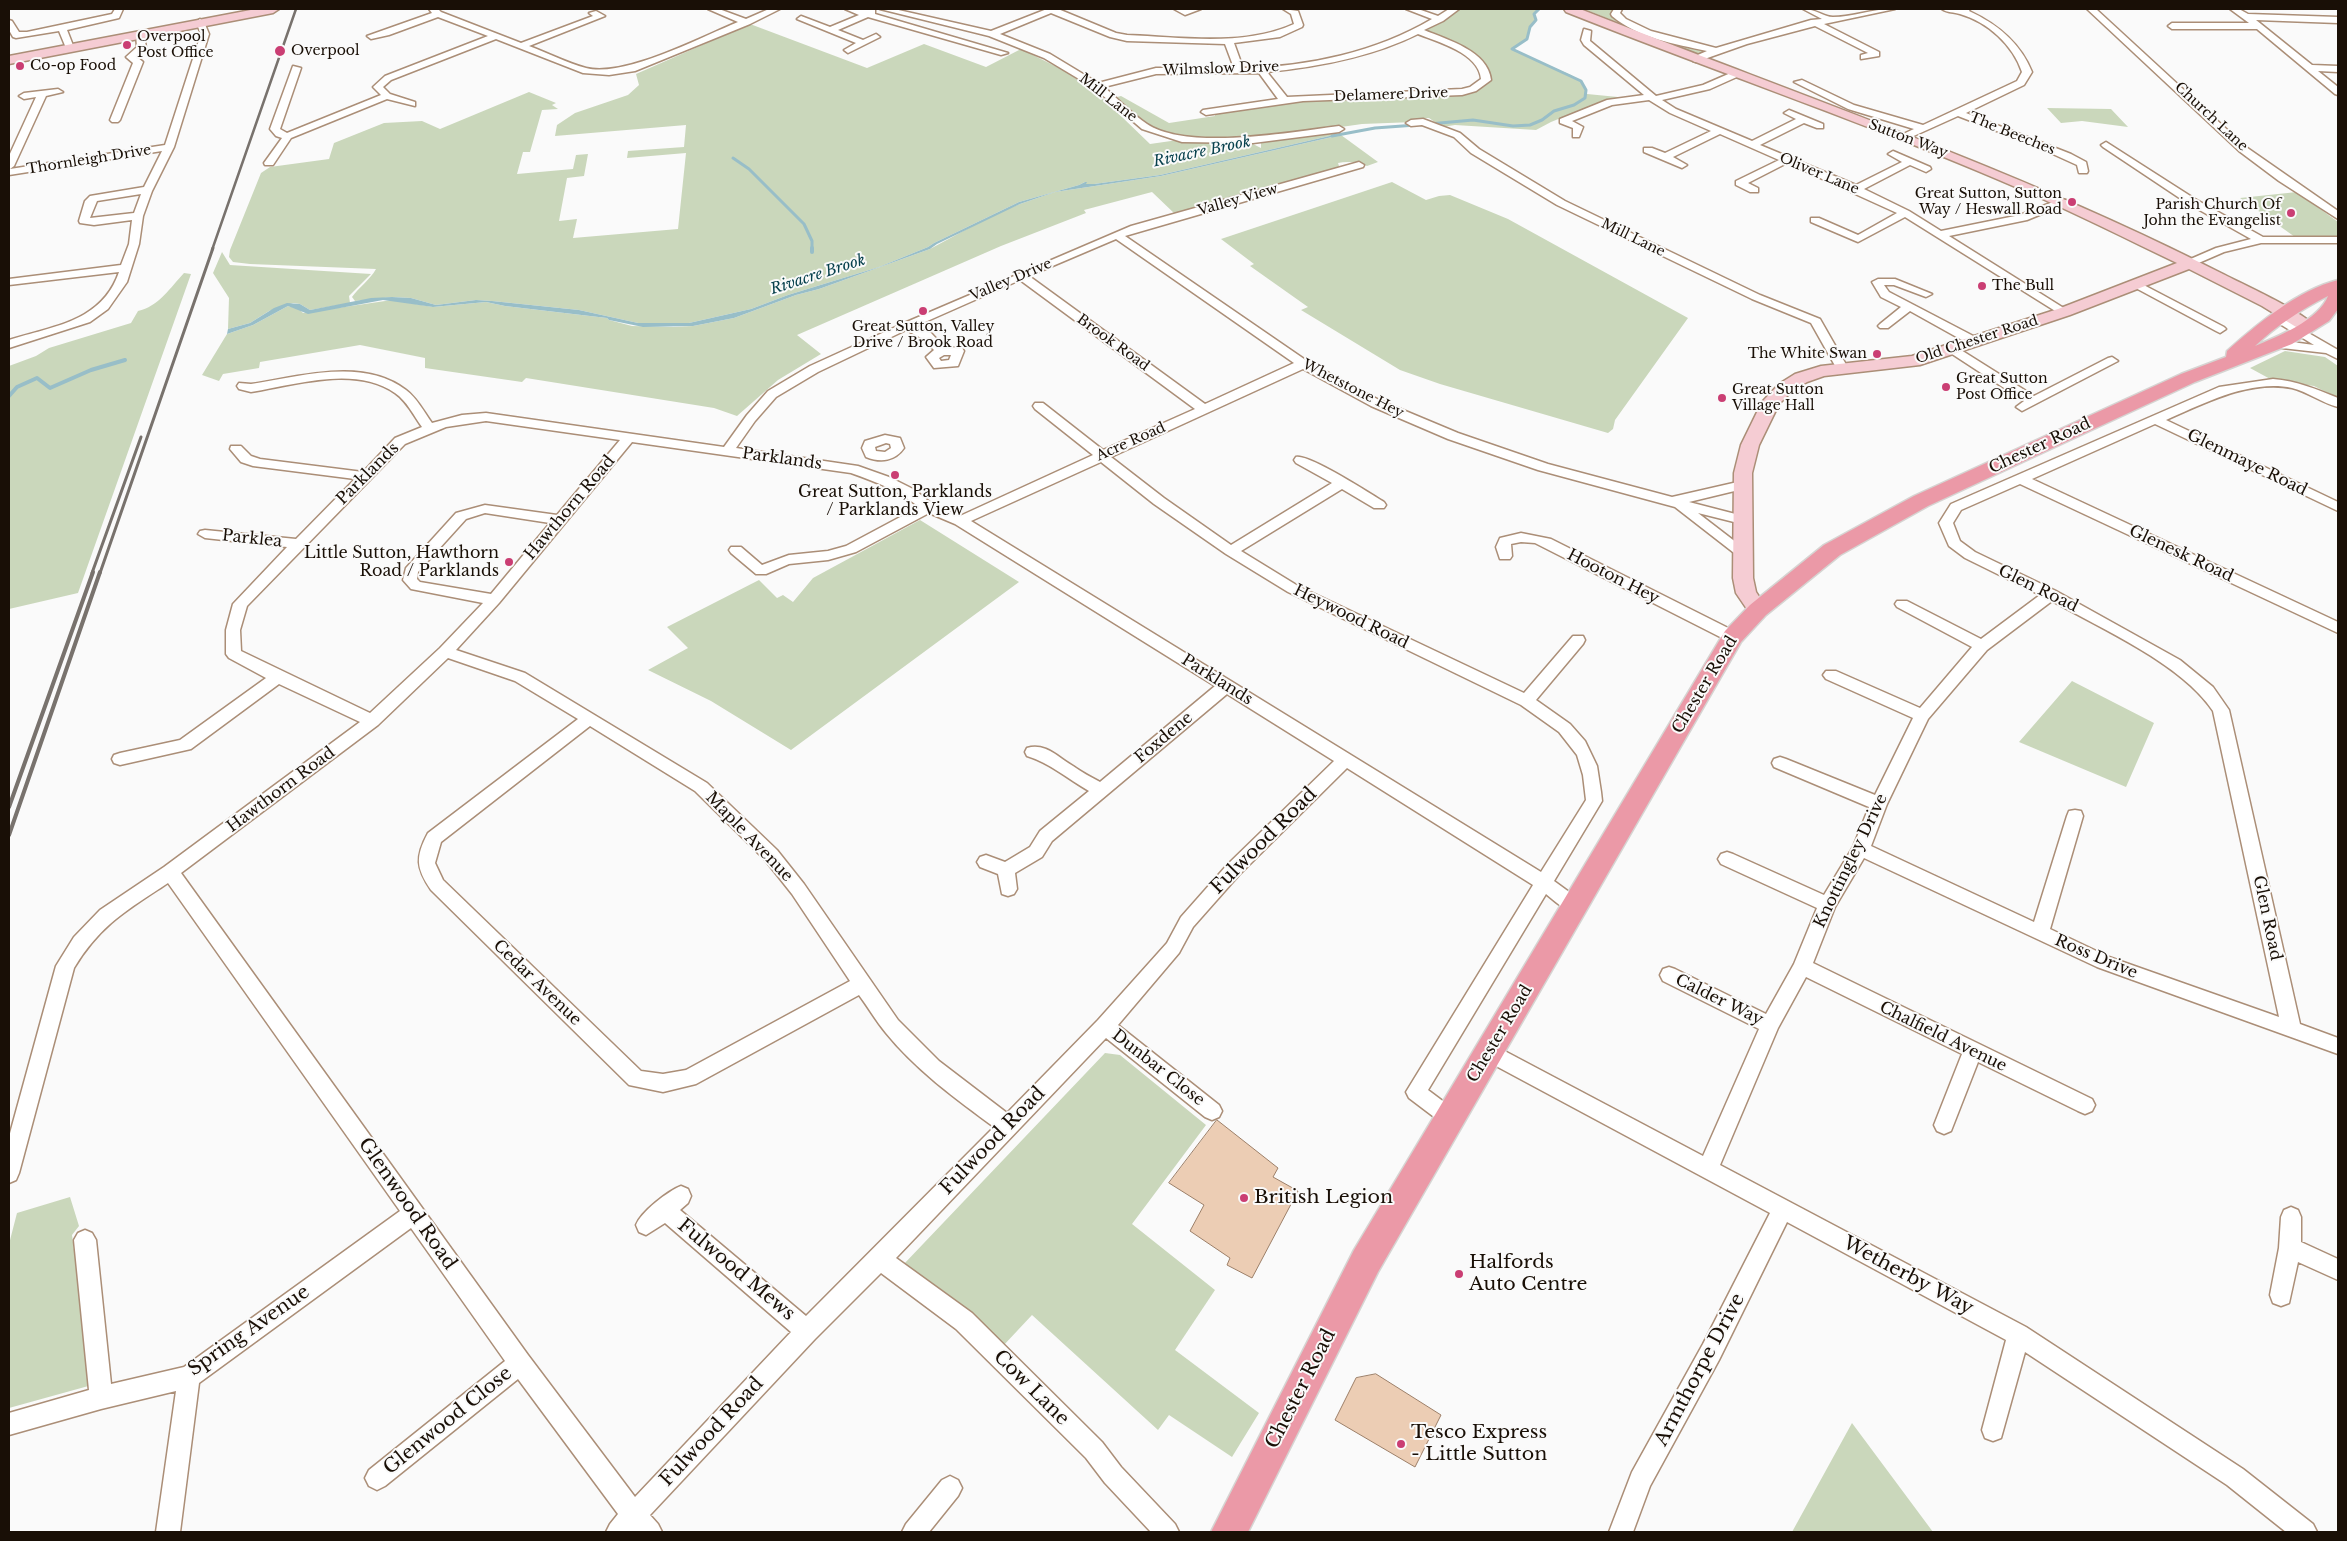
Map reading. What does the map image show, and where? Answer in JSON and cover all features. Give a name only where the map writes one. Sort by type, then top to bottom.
[{"type":"main road","points":[[9,60],[274,9]]},
{"type":"main road","name":"Sutton Way","points":[[1570,9],[1696,59],[1904,137],[2062,202],[2190,263],[2238,289],[2293,323]]},
{"type":"main road","name":"Old Chester Road","points":[[1758,610],[1746,593],[1742,578],[1743,473],[1750,445],[1771,402],[1785,388],[1801,378],[1820,372],[1914,361],[1953,349],[2064,312],[2190,263]]},
{"type":"main road","name":"Sutton Way","points":[[2238,289],[2270,300],[2303,302]]},
{"type":"main road","name":"Chester Road","points":[[1229,1532],[1366,1260],[1449,1117],[1490,1054],[1574,905],[1732,637],[1758,610],[1832,550],[1921,501],[2232,356],[2277,344],[2293,323],[2303,302],[2338,290]]},
{"type":"main road","name":"Chester Road","points":[[2232,356],[2261,330],[2323,317],[2338,290]]},
{"type":"street","points":[[9,23],[16,34],[26,35],[116,16],[119,9]]},
{"type":"street","points":[[712,9],[747,22]]},
{"type":"street","points":[[371,36],[386,33],[436,10],[586,71],[620,71],[632,69],[776,9]]},
{"type":"street","points":[[849,9],[1004,53]]},
{"type":"street","points":[[831,30],[882,9]]},
{"type":"street","name":"Mill Lane","points":[[882,9],[992,34],[1047,56],[1097,86],[1145,127],[1185,140],[1253,140],[1339,129]]},
{"type":"street","points":[[992,34],[1052,9],[1108,33],[1127,38],[1229,41],[1280,34],[1299,25],[1294,13],[1287,9]]},
{"type":"street","points":[[1178,9],[1185,12],[1197,9]]},
{"type":"street","points":[[1410,9],[1440,19]]},
{"type":"street","name":"Wilmslow Drive","points":[[1097,86],[1132,75],[1156,71],[1261,70],[1339,58],[1385,44],[1418,31],[1456,9]]},
{"type":"street","points":[[1618,9],[1615,14],[1626,22],[1660,36],[1717,51]]},
{"type":"street","points":[[1807,9],[1828,19]]},
{"type":"street","points":[[1696,59],[1814,22],[1891,9]]},
{"type":"street","points":[[1904,137],[2009,90],[2021,83],[2028,72],[2025,63],[2014,48],[1997,30],[1965,10],[1946,9]]},
{"type":"street","name":"Church Lane","points":[[2091,9],[2139,49],[2231,139],[2299,191],[2338,216]]},
{"type":"street","points":[[2234,9],[2248,17],[2338,92]]},
{"type":"street","points":[[523,46],[601,16]]},
{"type":"street","points":[[2248,17],[2338,20]]},
{"type":"street","points":[[801,19],[864,43]]},
{"type":"street","points":[[9,344],[86,320],[104,306],[121,282],[134,244],[138,216],[148,190],[169,147],[205,34],[200,22]]},
{"type":"street","points":[[1814,22],[1876,54],[1864,57]]},
{"type":"street","points":[[942,35],[960,26]]},
{"type":"street","points":[[2172,26],[2259,26]]},
{"type":"street","points":[[62,28],[70,48]]},
{"type":"street","name":"Delamere Drive","points":[[1206,112],[1285,101],[1340,96],[1462,92],[1480,86],[1486,80],[1487,76],[1484,69],[1469,55],[1451,44],[1418,31]]},
{"type":"street","name":"Oliver Lane","points":[[1587,31],[1585,40],[1587,43],[1653,98],[1673,111],[1856,189],[1905,213],[2064,312]]},
{"type":"street","points":[[115,120],[138,62],[132,57],[142,48],[140,34]]},
{"type":"street","points":[[412,104],[387,96],[378,87],[388,78],[497,36]]},
{"type":"street","points":[[848,50],[876,37]]},
{"type":"street","points":[[1229,41],[1239,71]]},
{"type":"street","points":[[288,136],[279,134],[275,128],[296,68]]},
{"type":"street","points":[[2311,68],[2338,69]]},
{"type":"street","points":[[1261,70],[1285,101]]},
{"type":"street","points":[[1576,135],[1578,127],[1563,121],[1610,102],[1653,98],[1704,89],[1723,82],[1736,74]]},
{"type":"street","points":[[1799,82],[1851,106],[1922,128]]},
{"type":"street","points":[[24,96],[58,92]]},
{"type":"street","points":[[9,166],[42,94]]},
{"type":"street","points":[[269,163],[288,136],[387,96]]},
{"type":"street","name":"The Beeches","points":[[1959,112],[2022,136],[2055,153],[2069,154],[2082,164],[2083,171]]},
{"type":"street","points":[[1788,113],[1820,126]]},
{"type":"street","points":[[1752,144],[1804,119]]},
{"type":"street","name":"Mill Lane","points":[[1411,123],[1423,122],[1457,135],[1475,151],[1562,203],[1756,297],[1816,321],[1842,368]]},
{"type":"street","points":[[1666,157],[1719,131]]},
{"type":"street","points":[[2106,145],[2191,201],[2261,240]]},
{"type":"street","name":"Thornleigh Drive","points":[[9,172],[169,147]]},
{"type":"street","points":[[1648,150],[1682,165]]},
{"type":"street","points":[[1892,154],[1926,169]]},
{"type":"street","points":[[1754,190],[1740,183],[1786,160]]},
{"type":"street","points":[[1856,189],[1909,162]]},
{"type":"street","name":"Valley View","points":[[1117,235],[1135,228],[1359,166]]},
{"type":"street","points":[[138,216],[94,222],[84,221],[90,202],[94,198],[148,190]]},
{"type":"street","points":[[1941,234],[2023,218],[2062,202]]},
{"type":"street","points":[[1815,220],[1858,239],[1905,213]]},
{"type":"street","name":"Valley Drive","points":[[728,451],[751,418],[772,394],[814,369],[906,326],[1117,235]]},
{"type":"street","name":"Whetstone Hey","points":[[1117,235],[1304,364],[1375,403],[1453,436],[1543,467],[1742,520]]},
{"type":"street","name":"Old Chester Road","points":[[2190,263],[2220,250],[2261,240],[2338,240]]},
{"type":"street","points":[[9,282],[126,268]]},
{"type":"street","name":"Brook Road","points":[[1022,276],[1204,409]]},
{"type":"street","points":[[1926,294],[1895,282],[1878,282],[1880,290],[1887,295],[1975,342]]},
{"type":"street","points":[[2136,284],[2220,328]]},
{"type":"street","points":[[1884,326],[1909,306]]},
{"type":"street","points":[[2293,323],[2330,342],[2338,350]]},
{"type":"street","points":[[2293,323],[2338,356]]},
{"type":"street","points":[[906,326],[927,336],[941,351]]},
{"type":"street","points":[[2277,344],[2314,347],[2338,356]]},
{"type":"street","points":[[1953,349],[2026,403],[2066,386],[2112,361]]},
{"type":"street","points":[[2085,358],[2100,367]]},
{"type":"street","name":"Acre Road","points":[[960,521],[1304,364]]},
{"type":"street","points":[[243,386],[251,388],[340,376],[368,377],[389,384],[402,392],[429,427]]},
{"type":"street","name":"Glen Road","points":[[2291,1028],[2222,710],[2208,690],[2175,664],[2051,594],[1970,555],[1954,543],[1946,523],[1956,507],[2023,480],[2223,390],[2273,383],[2305,388],[2338,403]]},
{"type":"street","name":"Heywood Road","points":[[1039,406],[1159,501],[1231,551],[1293,589],[1526,700],[1563,727],[1575,739],[1589,764],[1594,801],[1567,848],[1543,882]]},
{"type":"street","name":"Parklands","points":[[372,720],[278,677],[234,654],[233,630],[240,604],[400,441],[429,427],[461,418],[486,417],[853,469],[884,480],[910,493],[928,508],[960,521],[1543,882],[1574,905]]},
{"type":"street","name":"Glenmaye Road","points":[[2156,420],[2338,507]]},
{"type":"street","name":"Hawthorn Road","points":[[9,1174],[65,966],[80,942],[106,915],[170,872],[372,720],[445,652],[494,600],[628,438]]},
{"type":"street","points":[[236,449],[246,458],[258,463],[366,476]]},
{"type":"street","points":[[853,469],[871,454]]},
{"type":"street","points":[[1301,460],[1379,505]]},
{"type":"street","name":"Glenesk Road","points":[[2023,480],[2338,628]]},
{"type":"street","points":[[1231,551],[1342,482]]},
{"type":"street","name":"Whetstone Hey","points":[[1675,501],[1742,485]]},
{"type":"street","points":[[1675,501],[1743,553]]},
{"type":"street","points":[[736,550],[761,571],[778,563],[793,559],[841,553],[928,508]]},
{"type":"street","points":[[494,600],[416,586],[410,580],[411,571],[461,516],[474,511],[485,509],[560,520]]},
{"type":"street","name":"Parklea","points":[[205,534],[298,544]]},
{"type":"street","name":"Hooton Hey","points":[[1505,556],[1503,547],[1505,541],[1518,536],[1531,537],[1546,542],[1732,637]]},
{"type":"street","name":"Knottingley Drive","points":[[1708,1169],[1770,1025],[1802,967],[1827,905],[1861,849],[1879,804],[1922,716],[1982,646],[2051,594]]},
{"type":"street","points":[[1902,604],[1982,646]]},
{"type":"street","points":[[1526,700],[1578,640]]},
{"type":"street","name":"Maple Avenue","points":[[445,652],[520,677],[701,787],[771,855],[798,889],[891,1026],[904,1041],[966,1097],[1008,1125]]},
{"type":"street","points":[[1831,675],[1922,716]]},
{"type":"street","points":[[120,759],[185,745],[278,677]]},
{"type":"street","name":"Foxdene","points":[[1006,870],[1036,852],[1046,836],[1226,686]]},
{"type":"street","name":"Cedar Avenue","points":[[590,718],[434,838],[426,855],[427,871],[437,885],[636,1079],[663,1083],[689,1078],[862,984]]},
{"type":"street","points":[[1033,752],[1050,757],[1066,770],[1101,790]]},
{"type":"street","name":"Fulwood Road","points":[[634,1527],[807,1331],[880,1259],[1105,1026],[1173,948],[1187,922],[1214,892],[1346,760]]},
{"type":"street","points":[[1780,763],[1879,804]]},
{"type":"street","points":[[2040,932],[2075,816]]},
{"type":"street","name":"Ross Drive","points":[[1861,849],[2103,962],[2338,1046]]},
{"type":"street","points":[[1727,859],[1827,905]]},
{"type":"street","points":[[986,862],[1006,870],[1008,889]]},
{"type":"street","name":"Glenwood Road","points":[[170,872],[520,1363],[634,1527]]},
{"type":"street","points":[[1449,1117],[1416,1092],[1543,882]]},
{"type":"street","name":"Chalfield Avenue","points":[[1802,967],[1972,1052],[2085,1105]]},
{"type":"street","name":"Calder Way","points":[[1669,975],[1770,1025]]},
{"type":"street","name":"Dunbar Close","points":[[1105,1026],[1212,1110]]},
{"type":"street","points":[[1944,1125],[1972,1052]]},
{"type":"street","name":"Wetherby Way","points":[[1490,1054],[2018,1335],[2235,1478],[2305,1532]]},
{"type":"street","name":"Fulwood Mews","points":[[646,1225],[672,1203],[807,1331]]},
{"type":"street","name":"Armthorpe Drive","points":[[1621,1532],[1640,1480],[1711,1352],[1782,1210]]},
{"type":"street","name":"Spring Avenue","points":[[9,1424],[101,1398],[188,1377],[413,1214]]},
{"type":"street","points":[[2281,1295],[2290,1248],[2291,1217]]},
{"type":"street","points":[[85,1240],[101,1398]]},
{"type":"street","points":[[2290,1248],[2338,1270]]},
{"type":"street","name":"Cow Lane","points":[[880,1259],[964,1321],[1094,1450],[1113,1475],[1168,1532]]},
{"type":"street","points":[[1993,1430],[2018,1335]]},
{"type":"street","name":"Glenwood Close","points":[[376,1478],[520,1363]]},
{"type":"street","points":[[168,1532],[188,1377]]},
{"type":"street","points":[[914,1532],[950,1488]]},
{"type":"green space","points":[[1461,9],[1539,9],[1534,14],[1536,20],[1530,27],[1527,39],[1513,48],[1513,50],[1571,75],[1583,83],[1587,94],[1628,98],[1605,100],[1536,130],[1455,125],[1442,127],[1429,118],[1418,118],[1414,122],[1362,124],[1257,139],[1181,136],[1159,131],[1146,123],[1117,97],[1121,96],[1169,123],[1215,116],[1215,113],[1314,99],[1347,97],[1410,98],[1443,96],[1473,91],[1487,83],[1490,78],[1483,64],[1424,31]]},
{"type":"green space","points":[[1584,9],[1613,9],[1610,14],[1627,25],[1703,50],[1704,53],[1695,53]]},
{"type":"green space","points":[[750,24],[867,68],[924,44],[986,67],[1021,49],[1061,69],[1094,90],[1150,144],[1178,140],[1251,143],[1261,148],[1261,142],[1334,131],[1338,134],[1160,175],[1094,184],[1085,184],[1085,182],[1019,202],[928,247],[879,267],[788,295],[751,309],[689,323],[638,323],[579,310],[492,301],[476,300],[436,305],[411,298],[392,297],[355,301],[352,297],[376,269],[250,264],[233,262],[229,257],[230,250],[261,173],[270,167],[329,159],[334,143],[384,123],[422,121],[440,129],[529,92],[556,103],[552,105],[558,109],[542,110],[530,152],[523,152],[517,174],[573,169],[576,155],[588,154],[584,176],[567,178],[559,221],[577,219],[573,238],[678,229],[686,153],[627,158],[628,151],[684,147],[686,125],[555,136],[557,125],[575,113],[628,95],[639,85],[636,74]]},
{"type":"green space","points":[[2047,108],[2111,109],[2128,127],[2082,121],[2061,123]]},
{"type":"green space","points":[[1341,135],[1378,162],[1367,166],[1352,162],[1338,163],[1339,166],[1336,169],[1175,214],[1152,192],[1084,210],[1086,213],[1001,246],[797,335],[821,354],[778,380],[737,416],[714,408],[526,378],[522,382],[425,368],[425,358],[360,345],[260,362],[259,368],[223,374],[219,381],[202,375],[227,334],[253,325],[288,306],[299,309],[303,313],[392,300],[433,307],[486,302],[607,318],[632,326],[693,326],[734,318],[930,249],[993,215],[1055,192],[1161,176]]},
{"type":"green space","points":[[1392,182],[1426,200],[1450,195],[1508,219],[1688,318],[1615,420],[1613,429],[1608,433],[1440,384],[1400,370],[1301,310],[1308,307],[1250,266],[1254,264],[1221,239]]},
{"type":"green space","points":[[2297,192],[2338,222],[2338,236],[2295,237],[2240,198]]},
{"type":"green space","points":[[222,252],[230,265],[371,274],[349,296],[350,303],[310,310],[300,304],[293,303],[269,311],[250,323],[228,329],[229,298],[213,273]]},
{"type":"green space","points":[[184,273],[191,274],[78,593],[9,609],[9,366],[36,356],[49,348],[131,323],[138,311],[158,301]]},
{"type":"green space","points":[[2285,351],[2325,357],[2338,366],[2338,398],[2314,386],[2272,380],[2250,368]]},
{"type":"green space","points":[[920,520],[1019,582],[791,750],[711,701],[648,670],[688,648],[667,627],[759,580],[777,598],[783,595],[793,602],[813,578]]},
{"type":"green space","points":[[2072,681],[2154,723],[2126,787],[2019,742]]},
{"type":"green space","points":[[1105,1053],[1120,1055],[1206,1125],[1132,1224],[1215,1290],[1175,1350],[1259,1413],[1232,1457],[1169,1415],[1158,1430],[1032,1315],[1003,1346],[903,1265]]},
{"type":"green space","points":[[70,1197],[79,1226],[72,1235],[92,1385],[9,1408],[9,1244],[17,1213]]},
{"type":"green space","points":[[1852,1423],[1933,1532],[1792,1532]]},
{"type":"water","points":[[1338,134],[1341,135],[1161,176],[1055,192],[1020,204],[930,249],[819,289],[796,295],[734,318],[693,326],[643,327],[607,318],[486,302],[433,307],[383,300],[308,314],[288,306],[253,325],[227,334],[228,329],[250,323],[274,308],[287,303],[300,304],[310,310],[371,298],[392,297],[411,298],[436,305],[476,300],[492,301],[579,310],[638,323],[689,323],[751,309],[788,295],[879,267],[928,247],[1019,202],[1085,182],[1087,182],[1086,184],[1094,184],[1160,175]]},
{"type":"building","name":"British Legion","points":[[1217,1120],[1278,1168],[1273,1177],[1298,1191],[1252,1278],[1227,1265],[1230,1258],[1190,1231],[1204,1205],[1169,1183]]},
{"type":"building","name":"Tesco Express - Little Sutton","points":[[1376,1374],[1441,1415],[1415,1467],[1335,1420],[1356,1378]]},
{"type":"waterway","points":[[1429,124],[1473,120],[1513,126],[1530,125],[1542,120],[1554,111],[1574,105],[1585,98],[1586,90],[1581,81],[1512,49],[1527,39],[1530,27],[1536,20],[1534,14],[1539,9]]},
{"type":"waterway","name":"Rivacre Brook","points":[[1332,136],[1375,128],[1416,125]]},
{"type":"waterway","points":[[733,158],[749,169],[804,224],[812,241],[812,252]]},
{"type":"waterway","name":"Rivacre Brook","points":[[9,396],[17,387],[37,378],[50,388],[91,370],[125,360]]},
{"type":"railway","points":[[212,250],[296,9]]},
{"type":"railway","points":[[100,573],[213,248]]},
{"type":"railway","points":[[92,573],[141,437]]},
{"type":"railway","points":[[9,807],[93,572]]},
{"type":"railway","points":[[9,835],[100,572]]},
{"type":"place","name":"Overpool Post Office","points":[[127,45]]},
{"type":"place","name":"Overpool","points":[[280,51]]},
{"type":"place","name":"Co-op Food","points":[[20,66]]},
{"type":"place","name":"Great Sutton, Sutton Way / Heswall Road","points":[[2072,202]]},
{"type":"place","name":"Parish Church Of John the Evangelist","points":[[2291,213]]},
{"type":"place","name":"The Bull","points":[[1982,286]]},
{"type":"place","name":"Great Sutton, Valley Drive / Brook Road","points":[[923,311]]},
{"type":"place","name":"The White Swan","points":[[1877,354]]},
{"type":"place","name":"Great Sutton Post Office","points":[[1946,387]]},
{"type":"place","name":"Great Sutton Village Hall","points":[[1722,398]]},
{"type":"place","name":"Great Sutton, Parklands / Parklands View","points":[[895,475]]},
{"type":"place","name":"Little Sutton, Hawthorn Road / Parklands","points":[[509,562]]},
{"type":"place","name":"British Legion","points":[[1244,1198]]},
{"type":"place","name":"Halfords Auto Centre","points":[[1459,1274]]},
{"type":"place","name":"Tesco Express - Little Sutton","points":[[1401,1444]]}]
